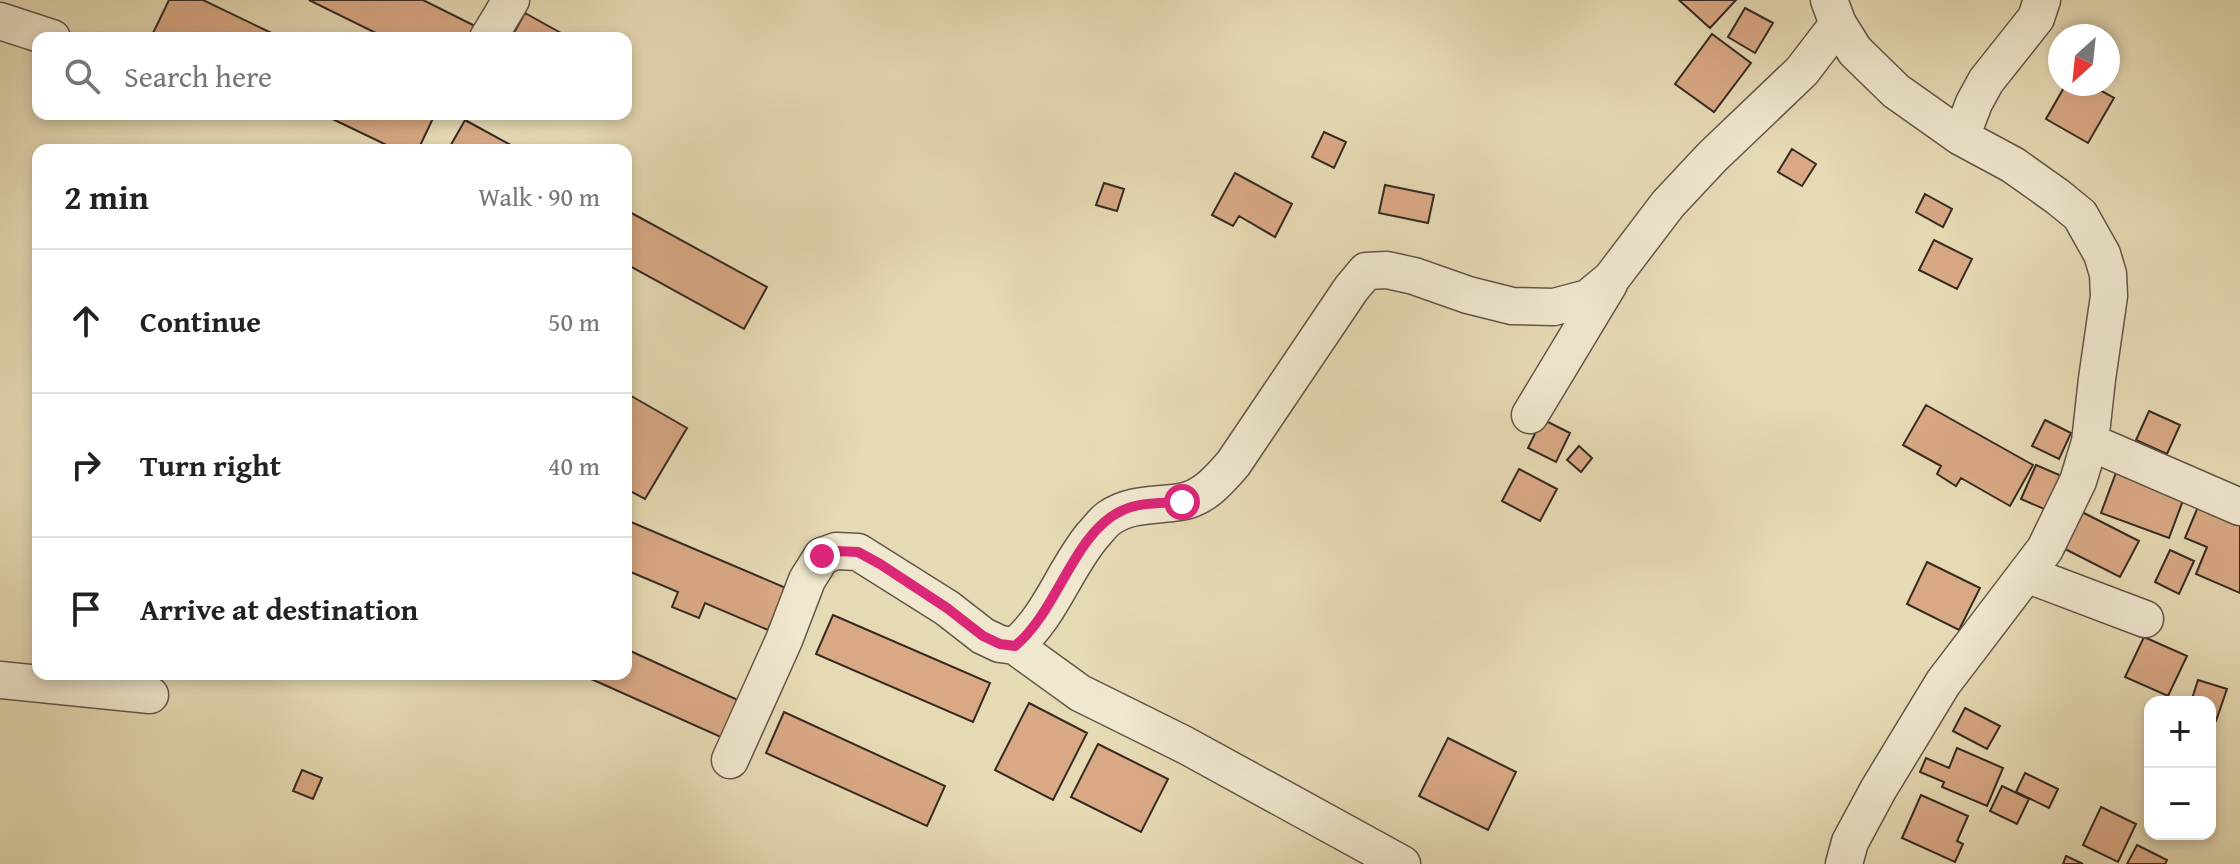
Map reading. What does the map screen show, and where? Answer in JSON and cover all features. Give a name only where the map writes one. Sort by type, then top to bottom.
[{"type":"street","points":[[492,32],[511,0]]},
{"type":"street","points":[[1961,137],[1980,92],[2005,54],[2022,38],[2036,18],[2042,0]]},
{"type":"street","points":[[1834,12],[1855,51],[1896,91],[1961,137],[2013,165],[2080,215],[2102,254],[2108,274],[2109,296],[2090,442],[2078,481],[2045,549],[1943,683],[1878,790],[1850,842],[1844,864]]},
{"type":"street","points":[[1530,415],[1611,279],[1668,204],[1802,71],[1834,12]]},
{"type":"street","points":[[0,21],[34,32]]},
{"type":"street","points":[[1015,646],[1027,636],[1083,548],[1106,520],[1122,510],[1197,497],[1217,483],[1366,271],[1387,270],[1414,276],[1512,306],[1554,307],[1588,298],[1611,279]]},
{"type":"street","points":[[2090,442],[2240,507]]},
{"type":"street","points":[[730,760],[784,640],[807,580],[822,556],[836,551],[858,552],[947,608],[983,636],[1000,644],[1015,646],[1080,693],[1185,745],[1402,864]]},
{"type":"street","points":[[2026,574],[2145,619]]},
{"type":"street","points":[[0,680],[150,695]]},
{"type":"building","points":[[169,0],[203,0],[270,32],[153,32]]},
{"type":"building","points":[[309,0],[423,0],[481,29],[479,32],[374,32]]},
{"type":"building","points":[[1679,0],[1736,0],[1710,28]]},
{"type":"building","points":[[1745,8],[1773,23],[1755,53],[1728,37]]},
{"type":"building","points":[[525,13],[559,32],[514,32]]},
{"type":"building","points":[[1712,34],[1751,63],[1714,112],[1675,84]]},
{"type":"building","points":[[2059,96],[2114,98],[2088,143],[2046,119]]},
{"type":"building","points":[[334,120],[432,120],[421,144],[384,144]]},
{"type":"building","points":[[465,120],[509,144],[451,144]]},
{"type":"building","points":[[1324,132],[1346,142],[1334,168],[1312,157]]},
{"type":"building","points":[[1792,149],[1816,164],[1802,186],[1778,172]]},
{"type":"building","points":[[1235,173],[1292,204],[1275,237],[1239,216],[1233,226],[1212,215]]},
{"type":"building","points":[[1104,183],[1124,189],[1117,211],[1096,205]]},
{"type":"building","points":[[1385,185],[1434,195],[1428,223],[1379,213]]},
{"type":"building","points":[[1925,194],[1952,209],[1943,227],[1916,212]]},
{"type":"building","points":[[632,213],[767,287],[744,329],[632,267]]},
{"type":"building","points":[[1934,240],[1972,259],[1957,289],[1919,270]]},
{"type":"building","points":[[632,396],[687,428],[645,499],[632,492]]},
{"type":"building","points":[[1926,405],[2033,465],[2010,506],[1961,478],[1956,486],[1937,474],[1941,466],[1903,445]]},
{"type":"building","points":[[2149,411],[2180,425],[2167,454],[2136,440]]},
{"type":"building","points":[[1542,419],[1570,433],[1556,462],[1528,448]]},
{"type":"building","points":[[2045,420],[2071,433],[2059,459],[2032,446]]},
{"type":"building","points":[[1579,446],[1592,458],[1581,472],[1567,460]]},
{"type":"building","points":[[2036,465],[2064,477],[2049,511],[2021,499]]},
{"type":"building","points":[[1519,469],[1557,489],[1540,521],[1502,501]]},
{"type":"building","points":[[2117,470],[2185,495],[2169,538],[2101,513]]},
{"type":"building","points":[[2200,502],[2240,519],[2240,593],[2196,574],[2207,547],[2185,538]]},
{"type":"building","points":[[2082,512],[2139,541],[2120,577],[2063,548]]},
{"type":"building","points":[[632,522],[786,588],[768,630],[705,603],[699,618],[672,607],[678,592],[632,573]]},
{"type":"building","points":[[2170,550],[2194,561],[2179,594],[2155,582]]},
{"type":"building","points":[[1927,562],[1980,588],[1959,630],[1907,604]]},
{"type":"building","points":[[833,615],[990,683],[973,722],[816,654]]},
{"type":"building","points":[[2144,637],[2187,656],[2168,696],[2125,677]]},
{"type":"building","points":[[632,652],[740,701],[723,738],[593,680],[632,680]]},
{"type":"building","points":[[2198,680],[2227,689],[2216,721],[2216,696],[2193,696]]},
{"type":"building","points":[[1029,703],[1087,733],[1053,800],[995,770]]},
{"type":"building","points":[[1965,708],[2000,726],[1987,749],[1953,731]]},
{"type":"building","points":[[784,712],[945,786],[927,826],[766,753]]},
{"type":"building","points":[[1448,738],[1516,772],[1488,830],[1419,796]]},
{"type":"building","points":[[1098,744],[1168,779],[1141,832],[1071,797]]},
{"type":"building","points":[[1957,748],[2003,768],[1987,806],[1942,787],[1944,782],[1920,772],[1926,758],[1949,768]]},
{"type":"building","points":[[302,770],[322,778],[313,799],[293,791]]},
{"type":"building","points":[[2025,773],[2058,789],[2049,808],[2016,792]]},
{"type":"building","points":[[2002,786],[2029,799],[2017,824],[1990,811]]},
{"type":"building","points":[[1921,795],[1968,816],[1957,841],[1963,844],[1955,862],[1902,838]]},
{"type":"building","points":[[2101,807],[2136,824],[2118,862],[2083,845]]},
{"type":"building","points":[[2137,845],[2167,860],[2165,864],[2127,864]]},
{"type":"building","points":[[2066,856],[2083,864],[2063,864]]},
{"type":"route","points":[[822,556],[836,551],[858,552],[947,608],[983,636],[1000,644],[1015,646],[1027,636],[1083,548],[1106,520],[1122,510],[1143,505],[1182,502]]}]
